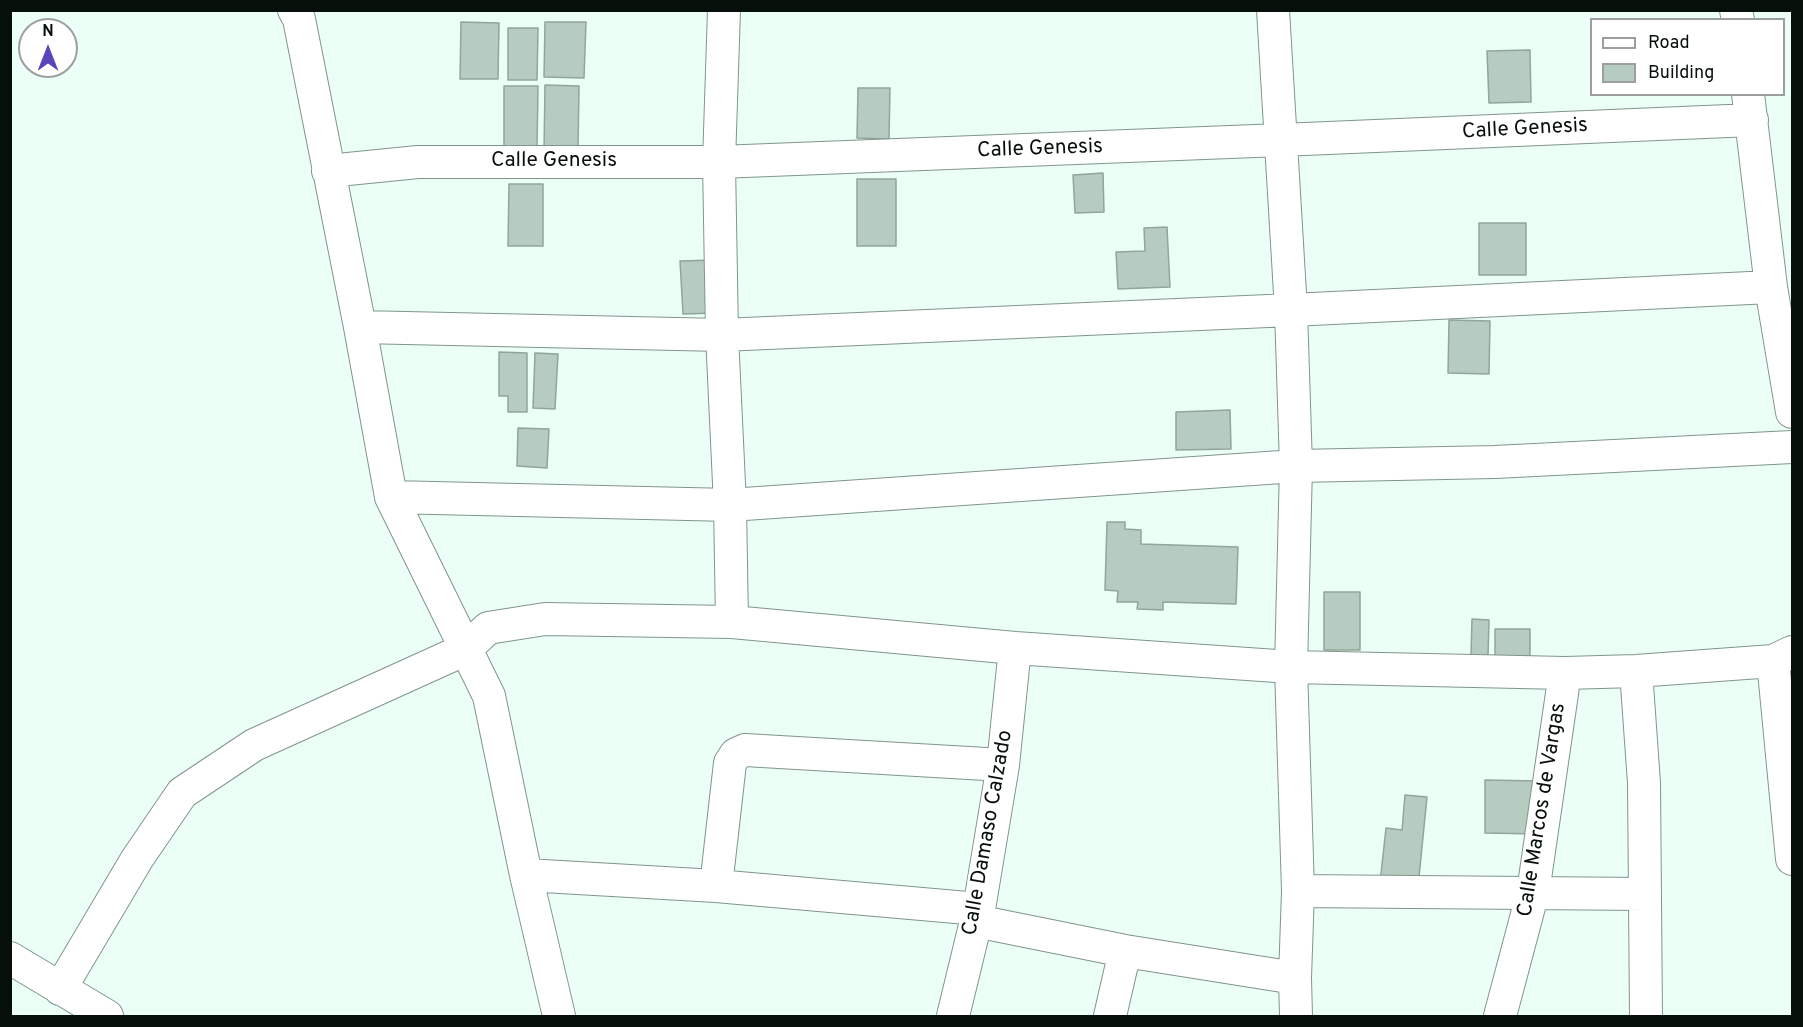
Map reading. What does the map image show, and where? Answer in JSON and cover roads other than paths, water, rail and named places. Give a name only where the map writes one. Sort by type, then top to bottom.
[{"type":"street","points":[[724,10],[719,162],[722,335],[730,505],[732,622]]},
{"type":"street","points":[[1273,10],[1291,310],[1296,466],[1291,668],[1298,891],[1296,1017]]},
{"type":"street","points":[[301,13],[328,171],[391,496],[489,696],[526,875],[559,1017]]},
{"type":"street","points":[[1750,107],[1771,287],[1792,412]]},
{"type":"street","name":"Calle Genesis","points":[[328,171],[418,162],[719,162],[1281,140],[1750,107]]},
{"type":"street","points":[[360,327],[722,335],[1771,287]]},
{"type":"street","points":[[391,496],[730,505],[1296,466],[1495,462],[1792,447]]},
{"type":"street","points":[[60,989],[137,859],[182,793],[254,745],[466,648],[488,628],[546,619],[732,622],[1015,648],[1291,668],[1565,673],[1636,671],[1783,657],[1792,859]]},
{"type":"street","name":"Calle Damaso Calzado","points":[[953,1017],[977,915],[1004,765],[1015,648]]},
{"type":"street","points":[[1636,671],[1644,783],[1646,1017]]},
{"type":"street","name":"Calle Marcos de Vargas","points":[[1500,1017],[1533,892],[1565,673]]},
{"type":"street","points":[[716,886],[730,763],[736,754],[745,750],[1004,765]]},
{"type":"street","points":[[526,875],[716,886],[977,915],[1125,951],[1295,978]]},
{"type":"street","points":[[1298,891],[1644,894]]},
{"type":"street","points":[[1110,1017],[1125,951]]},
{"type":"street","points":[[10,958],[107,1017]]}]
